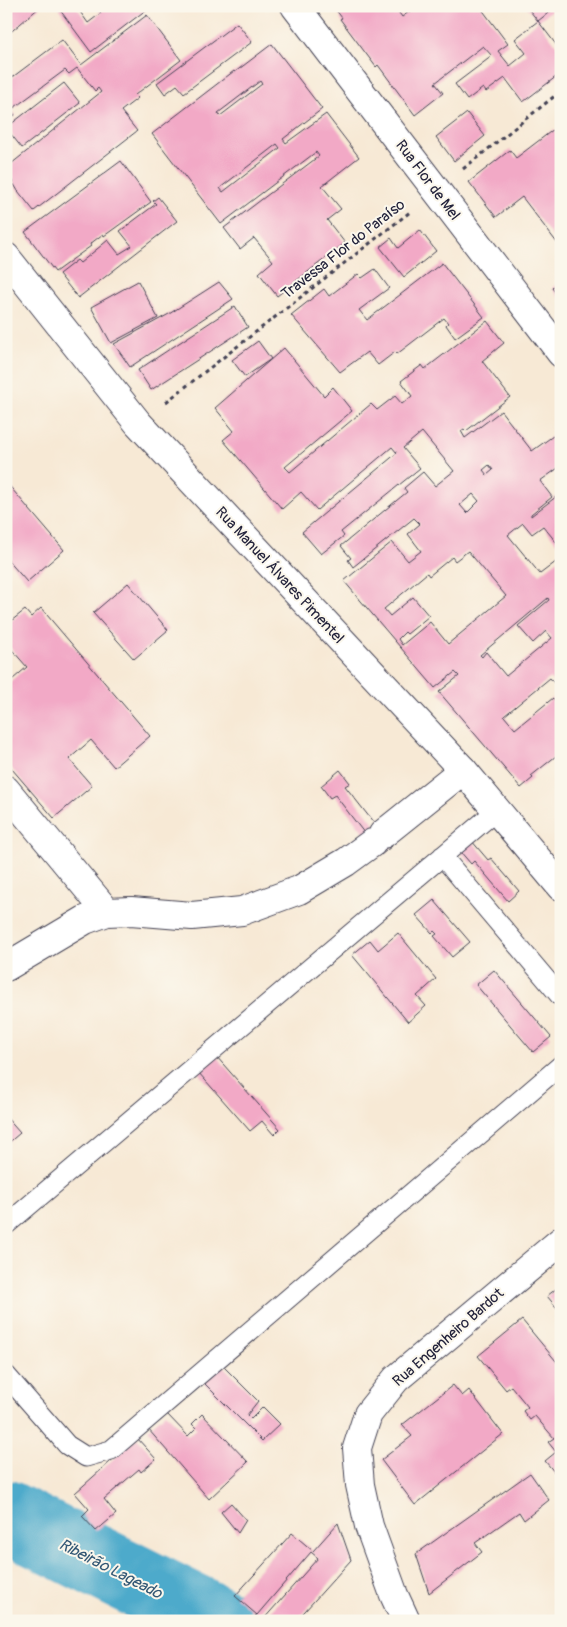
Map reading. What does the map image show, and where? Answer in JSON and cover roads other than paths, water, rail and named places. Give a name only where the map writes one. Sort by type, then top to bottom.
[{"type":"street","name":"Rua Flor de Mel","points":[[295,6],[561,353]]},
{"type":"street","name":"Rua Manuel Álvares Pimentel","points":[[6,257],[138,424],[464,770],[497,810],[556,872]]},
{"type":"street","points":[[6,967],[85,920],[107,912],[131,911],[192,916],[242,911],[299,890],[346,862],[464,770]]},
{"type":"street","points":[[6,790],[107,912]]},
{"type":"street","name":"Rua Engenheiro Bardot","points":[[406,1621],[394,1595],[369,1526],[360,1485],[357,1448],[368,1414],[396,1379],[561,1242]]},
{"type":"lane","points":[[6,1225],[497,810]]},
{"type":"lane","points":[[442,856],[561,997]]},
{"type":"lane","points":[[6,1375],[67,1445],[86,1456],[111,1450],[561,1066]]},
{"type":"waterway","name":"Ribeirão Lageado","points":[[6,1516],[216,1621]]}]
